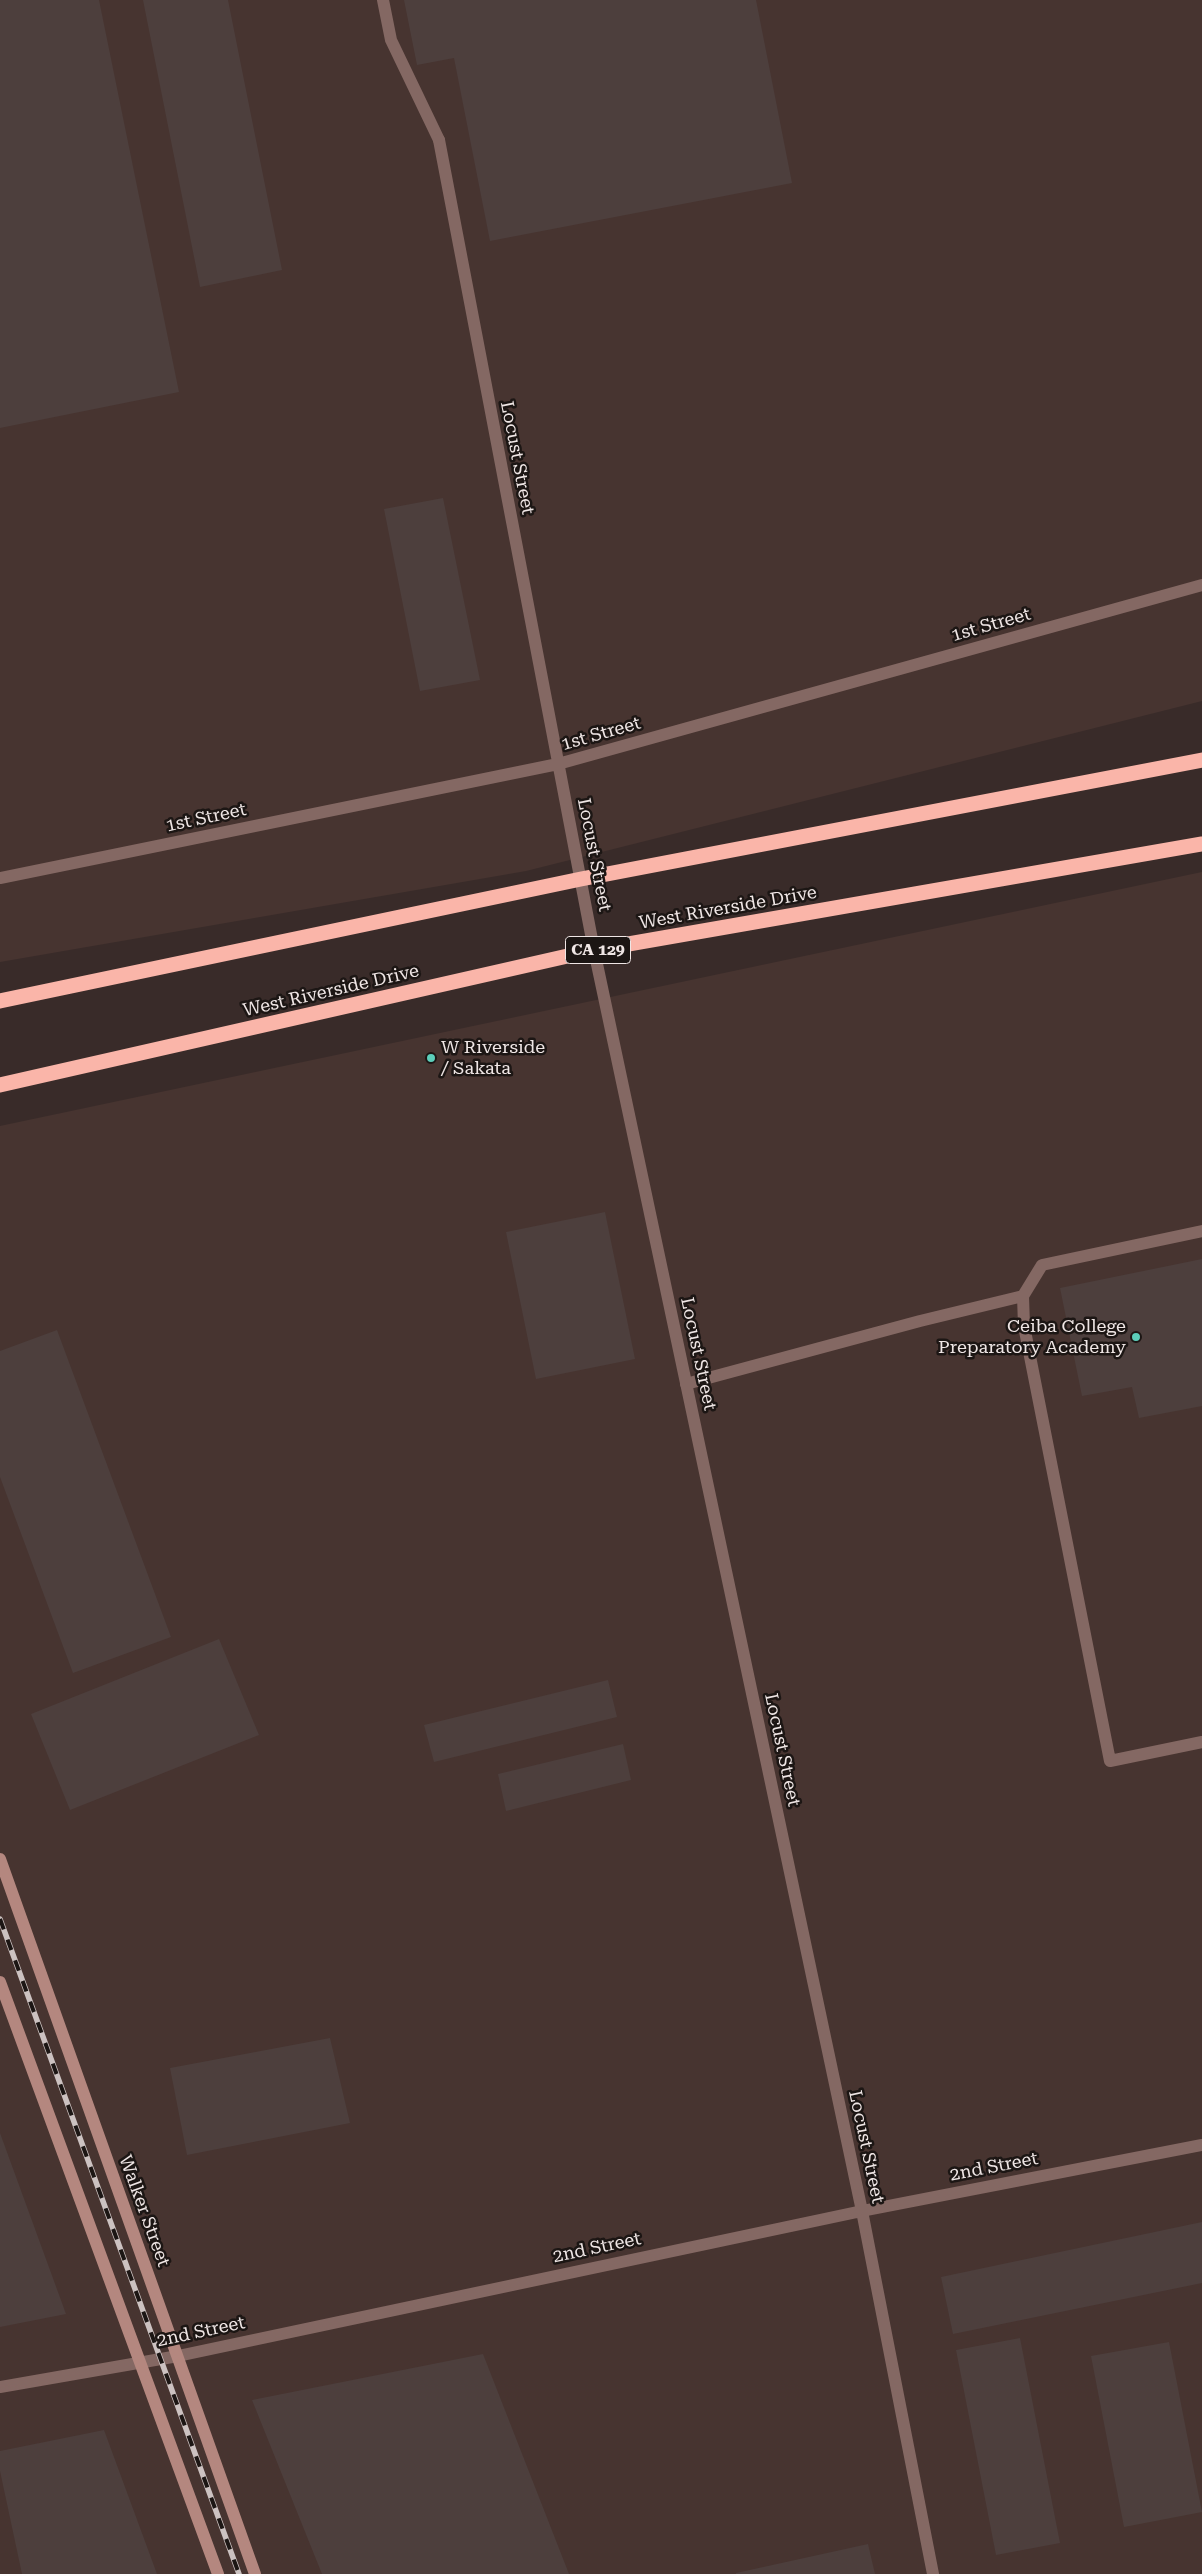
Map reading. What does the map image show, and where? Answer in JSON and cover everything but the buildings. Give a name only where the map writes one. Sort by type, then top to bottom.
[{"type":"highway","points":[[0,1001],[581,879],[1202,760]]},
{"type":"highway","name":"West Riverside Drive","points":[[0,1085],[594,950],[1202,844]]},
{"type":"main road","name":"Walker Street","points":[[0,1859],[255,2574]]},
{"type":"main road","points":[[0,1982],[218,2574]]},
{"type":"street","name":"Locust Street","points":[[383,0],[390,40],[439,140],[594,950],[862,2211],[933,2574]]},
{"type":"street","name":"1st Street","points":[[0,878],[558,764],[1202,584]]},
{"type":"street","points":[[1202,1231],[1042,1265],[1023,1296],[1024,1326],[1110,1761],[1202,1742]]},
{"type":"street","points":[[686,1384],[920,1321],[1023,1296]]},
{"type":"street","name":"2nd Street","points":[[0,2387],[178,2356],[862,2211],[1202,2145]]},
{"type":"shaded area","points":[[0,0],[1202,0],[1202,701],[526,871],[0,962]]},
{"type":"shaded area","points":[[1202,872],[1202,2574],[0,2574],[0,1126]]},
{"type":"railway","points":[[0,1919],[239,2574]]},
{"type":"place","name":"W Riverside / Sakata","points":[[431,1058]]},
{"type":"place","name":"Ceiba College Preparatory Academy","points":[[1136,1337]]}]
